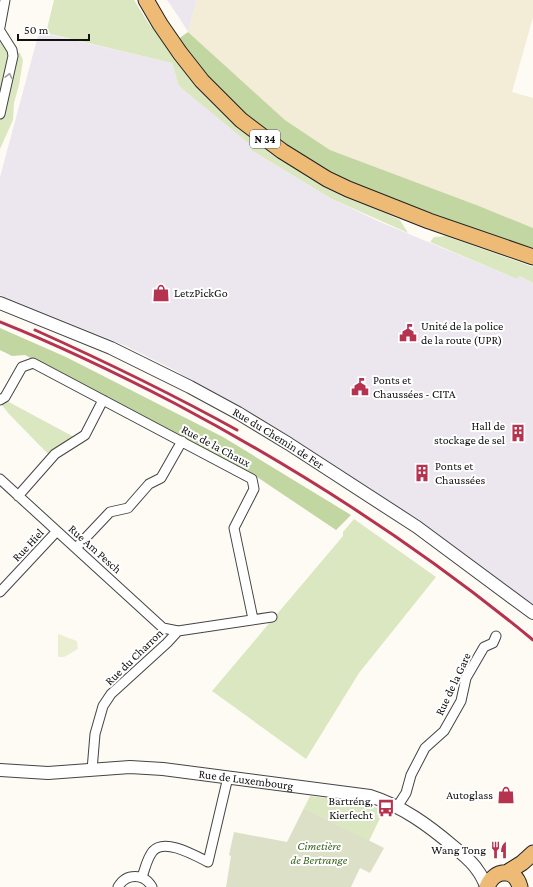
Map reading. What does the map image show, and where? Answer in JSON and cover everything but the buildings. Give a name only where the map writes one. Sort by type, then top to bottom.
[{"type":"main road","name":"N 34","points":[[146,0],[180,53],[202,81],[241,120],[282,152],[327,179],[348,189],[532,257]]},
{"type":"main road","points":[[487,887],[489,881],[494,876],[522,863],[533,853]]},
{"type":"main road","points":[[520,886],[533,857]]},
{"type":"main road","points":[[503,873],[515,877],[520,886]]},
{"type":"street","points":[[0,27],[6,0]]},
{"type":"street","points":[[0,31],[12,50],[13,56],[0,114]]},
{"type":"street","name":"Rue du Chemin de Fer","points":[[0,303],[111,348],[190,387],[238,413],[289,444],[416,527],[533,614]]},
{"type":"street","name":"Rue de la Chaux","points":[[0,400],[5,397],[22,367],[33,363],[252,479],[254,490],[234,528],[253,619]]},
{"type":"street","points":[[18,496],[55,454],[85,435],[103,400]]},
{"type":"street","points":[[76,548],[110,512],[128,508],[149,484],[161,478],[182,441]]},
{"type":"street","name":"Rue Am Pesch","points":[[0,479],[163,628],[178,631]]},
{"type":"street","name":"Rue Hiel","points":[[0,592],[57,531]]},
{"type":"street","name":"Rue du Charron","points":[[92,770],[95,734],[103,706],[112,694],[178,631],[272,617]]},
{"type":"street","name":"Rue de la Gare","points":[[397,806],[406,793],[411,775],[425,748],[444,731],[461,701],[466,678],[484,647],[493,643],[496,636]]},
{"type":"street","name":"Rue de Luxembourg","points":[[0,770],[48,773],[130,767],[163,769],[370,796],[397,806],[422,821],[472,862],[479,871],[487,887]]},
{"type":"street","points":[[142,877],[149,857],[154,850],[160,846],[175,848],[208,862],[228,777]]},
{"type":"street","name":"Rue de Luxembourg","points":[[472,862],[503,873]]},
{"type":"street","points":[[118,887],[127,878],[134,876],[142,877],[148,881],[152,887]]},
{"type":"shaded area","points":[[167,0],[197,0],[188,32],[180,19]]},
{"type":"shaded area","points":[[197,0],[533,0],[533,17],[512,92],[533,98],[533,228],[330,150],[285,120],[188,32]]},
{"type":"shaded area","points":[[39,32],[172,63],[179,86],[252,145],[251,150],[332,199],[380,222],[517,279],[520,276],[533,283],[533,604],[416,526],[176,371],[126,346],[0,295],[0,177]]},
{"type":"green space","points":[[54,0],[134,0],[149,24],[183,67],[257,143],[323,184],[400,220],[408,233],[332,199],[251,150],[251,145],[179,86],[172,63],[46,33]]},
{"type":"green space","points":[[0,31],[12,50],[20,53],[23,60],[19,85],[14,103],[13,120],[0,149]]},
{"type":"green space","points":[[188,32],[285,120],[330,150],[533,228],[533,250],[369,190],[334,175],[303,158],[247,117],[220,92],[177,40]]},
{"type":"green space","points":[[446,236],[533,267],[533,283],[520,276],[517,279],[430,242],[434,237]]},
{"type":"green space","points":[[0,328],[66,357],[223,437],[351,515],[336,530],[254,475],[25,355],[12,356],[0,350]]},
{"type":"green space","points":[[7,401],[74,437],[49,455],[1,404]]},
{"type":"green space","points":[[354,519],[436,577],[359,673],[306,759],[212,691],[343,536],[343,532]]},
{"type":"green space","points":[[58,634],[77,641],[78,649],[64,657],[58,657]]},
{"type":"green space","points":[[310,796],[357,803],[384,810],[369,841],[304,808]]},
{"type":"green space","name":"Cimetière de Bertrange","points":[[304,808],[384,848],[370,873],[360,868],[351,887],[226,887],[231,856],[229,855],[234,832],[287,842]]},
{"type":"railway","points":[[0,322],[67,351],[132,382],[176,404],[269,456],[315,484],[405,543],[449,574],[533,640]]},
{"type":"railway","points":[[35,330],[138,378],[237,430]]},
{"type":"place","name":"LetzPickGo","points":[[161,293]]},
{"type":"place","name":"Unité de la police de la route (UPR)","points":[[408,333]]},
{"type":"place","name":"Ponts et Chaussées - CITA","points":[[360,387]]},
{"type":"place","name":"Hall de stockage de sel","points":[[518,433]]},
{"type":"place","name":"Ponts et Chaussées","points":[[422,473]]},
{"type":"place","name":"Autoglass","points":[[506,795]]},
{"type":"place","name":"Bartréng, Kierfecht","points":[[386,808]]},
{"type":"place","name":"Wang Tong","points":[[499,850]]}]
